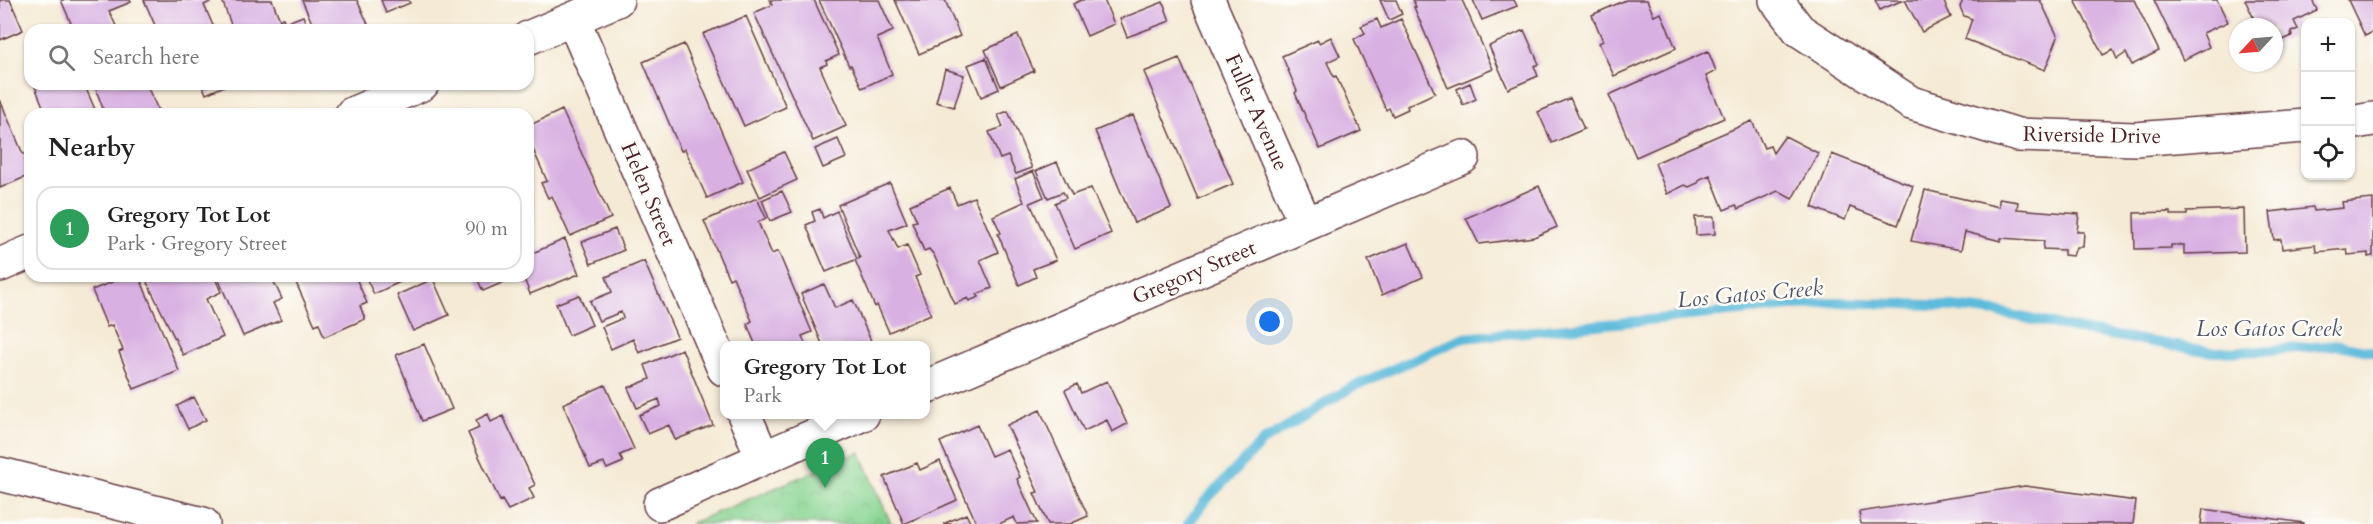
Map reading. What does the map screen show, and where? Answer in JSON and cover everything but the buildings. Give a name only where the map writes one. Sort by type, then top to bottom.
[{"type":"main road","points":[[534,35],[617,0]]},
{"type":"main road","name":"Fuller Avenue","points":[[1208,0],[1305,223]]},
{"type":"main road","name":"Riverside Drive","points":[[1776,0],[1799,30],[1911,103],[2019,135],[2134,140],[2301,126]]},
{"type":"main road","name":"Helen Street","points":[[573,19],[720,360]]},
{"type":"main road","points":[[366,108],[408,90]]},
{"type":"main road","points":[[2355,122],[2373,119]]},
{"type":"main road","name":"Gregory Street","points":[[930,385],[1462,157]]},
{"type":"main road","points":[[0,265],[24,255]]},
{"type":"main road","points":[[746,419],[763,458]]},
{"type":"main road","points":[[660,504],[852,419]]},
{"type":"main road","points":[[0,474],[203,524]]},
{"type":"green space","points":[[860,452],[891,524],[690,524]]},
{"type":"waterway","name":"Los Gatos Creek","points":[[1188,524],[1205,501],[1263,441],[1352,387],[1463,338],[1833,302],[1934,305],[1997,312],[2086,331],[2213,352],[2340,345],[2373,352]]},
{"type":"place","name":"Gregory Tot Lot","points":[[825,488]]}]
